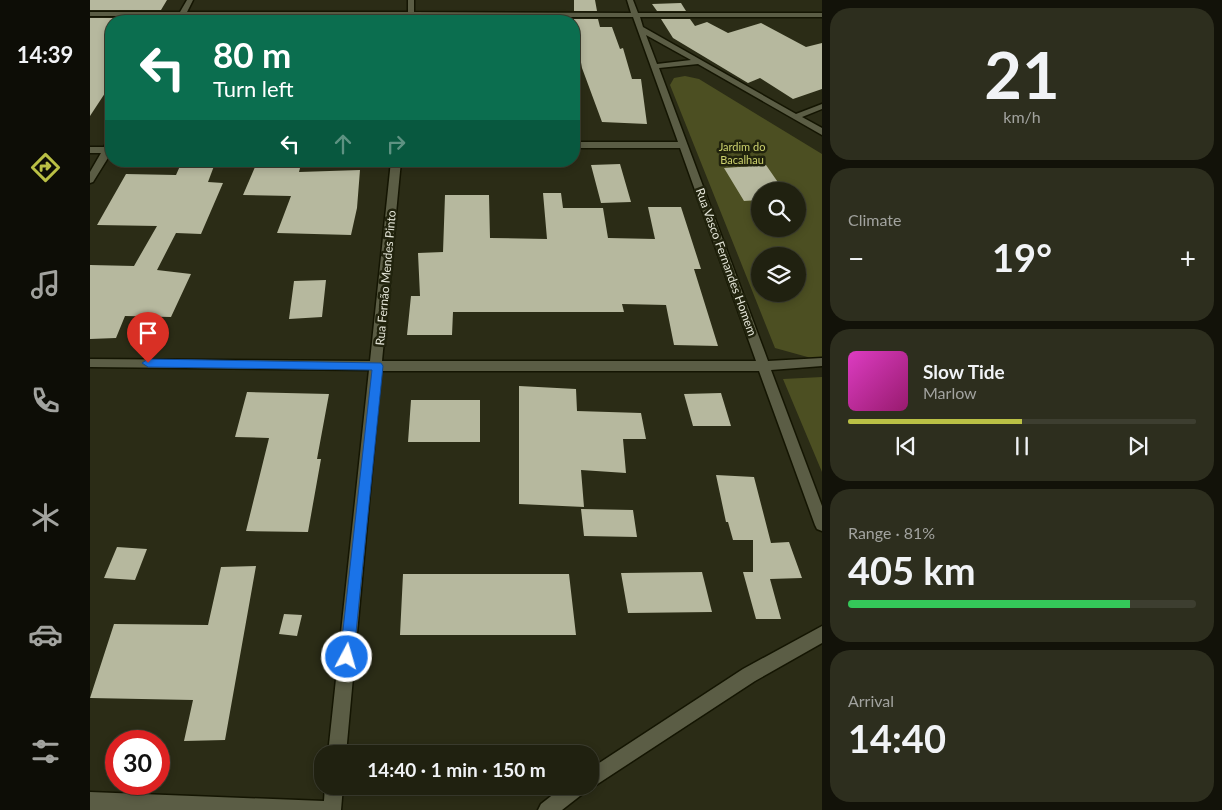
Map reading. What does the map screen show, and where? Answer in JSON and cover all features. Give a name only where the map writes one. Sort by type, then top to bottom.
[{"type":"street","points":[[182,15],[190,0]]},
{"type":"street","points":[[411,0],[411,15]]},
{"type":"street","name":"Rua Vasco Fernandes Homem","points":[[630,0],[822,525]]},
{"type":"street","points":[[90,14],[112,15]]},
{"type":"street","points":[[579,15],[822,15]]},
{"type":"street","points":[[640,28],[822,132]]},
{"type":"street","points":[[655,66],[700,62]]},
{"type":"street","points":[[796,117],[822,106]]},
{"type":"street","points":[[580,146],[684,145]]},
{"type":"street","points":[[90,150],[105,148]]},
{"type":"street","points":[[90,180],[105,155]]},
{"type":"street","name":"Rua Fernão Mendes Pinto","points":[[338,745],[378,366],[395,167]]},
{"type":"street","points":[[90,363],[378,366],[763,366],[822,362]]},
{"type":"street","points":[[599,773],[749,675],[822,634]]},
{"type":"street","points":[[90,801],[332,810],[333,795]]},
{"type":"street","points":[[547,810],[567,795]]},
{"type":"green space","name":"Jardim do Bacalhau","points":[[685,76],[699,79],[822,154],[822,361],[775,348],[757,302],[806,302],[806,247],[751,247],[751,288],[670,85],[674,78]]},
{"type":"green space","points":[[822,377],[822,472],[783,379]]},
{"type":"building","points":[[90,0],[167,0],[161,10],[90,10]]},
{"type":"building","points":[[574,0],[595,0],[597,11],[574,11]]},
{"type":"building","points":[[681,3],[686,11],[657,11],[652,4]]},
{"type":"building","points":[[90,18],[105,18],[105,93],[90,116]]},
{"type":"building","points":[[580,19],[598,19],[600,27],[612,27],[620,49],[623,48],[632,79],[641,79],[647,124],[602,122],[582,68],[580,57]]},
{"type":"building","points":[[661,19],[690,19],[695,26],[707,22],[728,33],[761,23],[806,47],[822,43],[822,89],[793,99],[760,78],[748,83],[673,38]]},
{"type":"building","points":[[620,164],[631,202],[601,203],[591,165]]},
{"type":"building","points":[[766,165],[778,182],[751,182],[751,201],[744,201],[724,168]]},
{"type":"building","points":[[180,167],[214,167],[208,182],[223,183],[201,234],[176,233],[157,270],[191,274],[171,317],[125,316],[116,338],[90,339],[90,265],[134,266],[157,226],[97,225],[126,174],[176,175]]},
{"type":"building","points":[[255,167],[300,168],[299,172],[360,170],[357,208],[351,235],[277,233],[291,196],[243,195]]},
{"type":"building","points":[[543,193],[561,193],[563,208],[603,208],[608,238],[655,239],[648,207],[681,207],[701,269],[694,269],[718,346],[674,345],[666,305],[622,304],[624,312],[453,312],[452,335],[407,335],[411,296],[420,296],[418,253],[443,252],[445,195],[489,195],[490,238],[547,239]]},
{"type":"building","points":[[326,280],[322,317],[289,319],[294,281]]},
{"type":"building","points":[[519,386],[576,389],[577,411],[641,413],[646,439],[623,439],[626,473],[581,470],[584,507],[519,504]]},
{"type":"building","points":[[247,392],[329,394],[317,459],[321,459],[308,532],[246,531],[269,438],[235,437]]},
{"type":"building","points":[[721,393],[731,426],[693,426],[684,394]]},
{"type":"building","points":[[411,400],[480,400],[480,442],[408,442]]},
{"type":"building","points":[[716,475],[754,477],[771,543],[789,542],[802,578],[770,579],[781,619],[756,619],[743,572],[753,572],[753,540],[733,540],[728,522],[726,522]]},
{"type":"building","points":[[581,509],[633,510],[637,537],[584,536]]},
{"type":"building","points":[[117,547],[147,549],[135,580],[104,578]]},
{"type":"building","points":[[256,566],[225,740],[184,741],[193,700],[90,698],[114,624],[208,625],[221,567]]},
{"type":"building","points":[[702,572],[712,612],[628,613],[621,573]]},
{"type":"building","points":[[403,574],[569,574],[576,635],[400,635]]},
{"type":"building","points":[[284,614],[302,615],[297,636],[279,634]]},
{"type":"route","points":[[148,363],[378,366],[347,657]]}]
